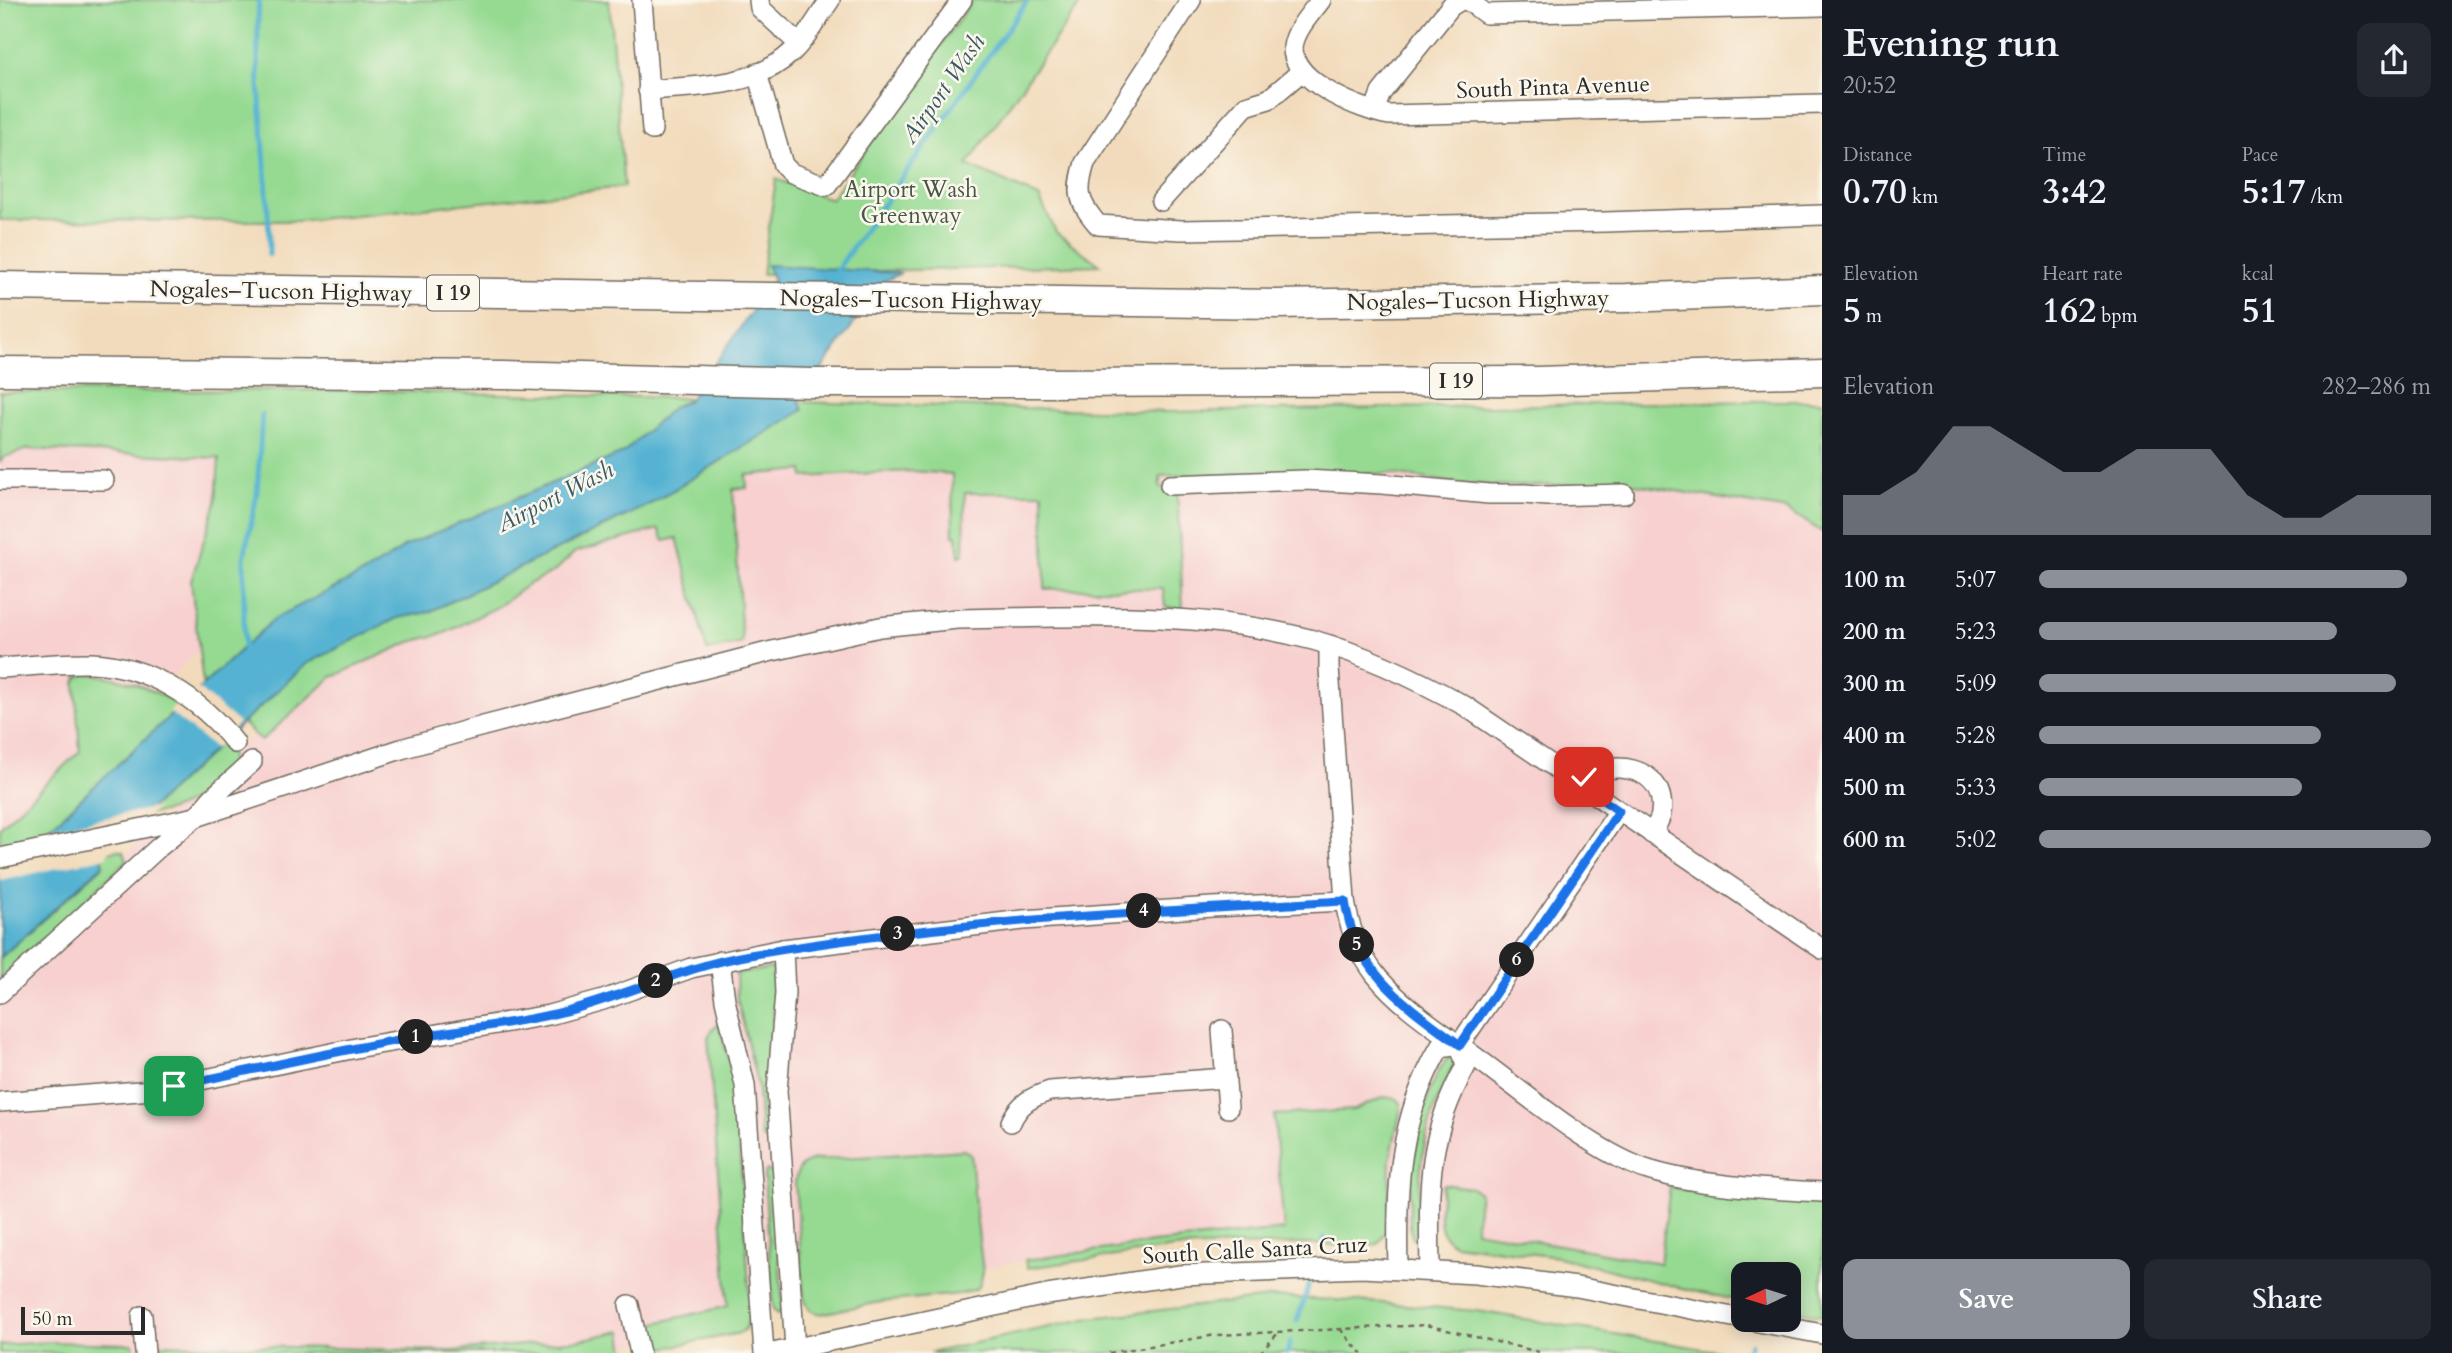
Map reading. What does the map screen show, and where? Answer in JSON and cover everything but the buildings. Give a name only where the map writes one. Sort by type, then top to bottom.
[{"type":"highway","points":[[0,276],[145,289]]},
{"type":"highway","name":"Nogales–Tucson Highway","points":[[0,286],[1277,304],[1627,298],[1822,290]]},
{"type":"highway","name":"I 19","points":[[0,371],[504,375],[812,383],[1538,381],[1822,372]]},
{"type":"highway","points":[[0,379],[221,373]]},
{"type":"street","points":[[642,0],[652,130]]},
{"type":"street","points":[[759,0],[760,8],[799,44]]},
{"type":"street","points":[[649,90],[729,83],[769,69],[799,44],[830,0]]},
{"type":"street","points":[[757,73],[783,165],[791,173],[826,186],[962,0]]},
{"type":"street","points":[[1191,0],[1085,163],[1078,187],[1087,212],[1098,225],[1181,230],[1822,215]]},
{"type":"street","points":[[1161,201],[1246,106],[1269,99],[1300,70],[1293,49],[1295,38],[1321,0]]},
{"type":"street","points":[[1374,111],[1381,93],[1451,6],[1461,0]]},
{"type":"street","points":[[1467,0],[1486,14],[1822,6]]},
{"type":"street","name":"South Pinta Avenue","points":[[1300,70],[1327,90],[1389,116],[1822,104]]},
{"type":"street","points":[[0,481],[104,480]]},
{"type":"street","points":[[1170,485],[1305,480],[1489,494],[1624,494]]},
{"type":"street","points":[[0,858],[196,817],[401,749],[484,725],[768,652],[880,627],[922,621],[968,619],[1169,619],[1238,625],[1329,645],[1382,665],[1445,695],[1822,949]]},
{"type":"street","points":[[1329,645],[1345,901],[1355,940],[1374,973],[1394,994],[1460,1045],[1581,1134],[1629,1162],[1661,1173],[1703,1181],[1822,1192]]},
{"type":"street","points":[[0,668],[105,664],[140,674],[169,686],[205,711],[235,743]]},
{"type":"street","points":[[0,993],[158,848],[196,817],[212,798],[253,762]]},
{"type":"street","points":[[1578,783],[1593,772],[1606,768],[1619,767],[1643,774],[1659,793],[1661,803],[1661,816],[1652,834]]},
{"type":"street","points":[[1460,1045],[1619,811]]},
{"type":"street","points":[[0,1102],[152,1090],[352,1049],[539,1017],[577,1008],[691,968],[783,949],[1023,920],[1345,901]]},
{"type":"street","points":[[783,949],[785,993],[777,1091],[795,1349]]},
{"type":"street","points":[[720,961],[725,1000],[745,1085],[764,1353]]},
{"type":"street","points":[[1222,1030],[1228,1108]]},
{"type":"street","points":[[1398,1269],[1398,1178],[1410,1116],[1423,1079],[1440,1047],[1460,1045]]},
{"type":"street","points":[[1430,1271],[1430,1174],[1440,1124],[1451,1094],[1466,1066],[1460,1045]]},
{"type":"street","points":[[1011,1122],[1016,1111],[1025,1102],[1049,1091],[1226,1078]]},
{"type":"street","name":"South Calle Santa Cruz","points":[[773,1353],[1047,1295],[1180,1275],[1362,1268],[1430,1271],[1547,1283],[1731,1316]]},
{"type":"street","points":[[629,1305],[640,1353]]},
{"type":"street","points":[[142,1316],[145,1353]]},
{"type":"street","name":"South Calle Santa Cruz","points":[[1801,1330],[1822,1334]]},
{"type":"path","points":[[1109,1353],[1216,1335],[1426,1325],[1543,1353]]},
{"type":"path","points":[[1340,1329],[1363,1353]]},
{"type":"path","points":[[1261,1353],[1279,1332]]},
{"type":"shaded area","points":[[0,445],[563,450],[218,631],[0,848]]},
{"type":"shaded area","points":[[743,456],[1822,483],[1822,1292],[1801,1281],[1801,1262],[1731,1262],[1731,1276],[1449,1224],[1297,1228],[1025,1260],[724,1319],[603,1353],[0,1353],[0,971],[272,718],[340,666],[583,542]]},
{"type":"green space","points":[[0,0],[609,0],[624,187],[298,221],[0,220]]},
{"type":"green space","name":"Airport Wash Greenway","points":[[973,0],[1083,0],[967,165],[1039,197],[1056,232],[1100,265],[762,274],[776,179],[831,199]]},
{"type":"green space","points":[[315,390],[691,398],[673,407],[623,453],[405,546],[380,565],[274,619],[203,685],[191,581],[216,502],[219,458],[28,449],[4,457],[0,462],[0,392]]},
{"type":"green space","points":[[1822,401],[1822,532],[1788,510],[1629,483],[1516,486],[1464,484],[1392,474],[1160,476],[1160,487],[1177,488],[1183,609],[1165,607],[1163,589],[1045,589],[1043,493],[965,493],[964,554],[959,556],[957,535],[953,535],[952,474],[911,471],[804,477],[803,470],[746,475],[747,488],[733,489],[742,643],[707,651],[677,538],[664,541],[659,529],[575,552],[555,571],[529,584],[499,606],[445,633],[410,642],[332,677],[261,741],[243,723],[306,664],[397,618],[429,612],[652,503],[803,410],[798,402],[1169,412]]},
{"type":"green space","points":[[86,674],[135,684],[181,706],[36,841],[0,847],[0,827],[80,751],[75,683],[78,677]]},
{"type":"green space","points":[[221,743],[231,756],[231,766],[210,786],[183,805],[144,815]]},
{"type":"green space","points":[[117,850],[124,852],[127,861],[0,979],[0,958],[103,866],[103,853]]},
{"type":"green space","points":[[773,968],[774,1004],[767,1086],[770,1136],[765,1140],[761,1137],[758,1088],[737,998],[736,974]]},
{"type":"green space","points":[[719,1024],[735,1082],[751,1316],[740,1333],[664,1348],[654,1342],[647,1325],[728,1306],[708,1037]]},
{"type":"green space","points":[[1455,1054],[1457,1063],[1437,1102],[1424,1146],[1419,1191],[1419,1235],[1413,1239],[1410,1199],[1424,1109],[1433,1083],[1444,1063]]},
{"type":"green space","points":[[1384,1097],[1397,1099],[1401,1108],[1390,1160],[1388,1228],[1378,1244],[1174,1248],[1028,1268],[1025,1260],[1153,1243],[1284,1230],[1274,1115],[1354,1110]]},
{"type":"green space","points":[[964,1150],[971,1155],[972,1163],[983,1272],[980,1285],[960,1294],[881,1302],[820,1314],[810,1310],[804,1298],[795,1182],[800,1168],[813,1160]]},
{"type":"green space","points":[[767,1170],[773,1173],[783,1309],[777,1314],[773,1309],[764,1175]]},
{"type":"green space","points":[[1443,1184],[1472,1188],[1480,1193],[1475,1230],[1660,1263],[1670,1187],[1720,1195],[1822,1203],[1822,1316],[1801,1312],[1801,1262],[1731,1262],[1731,1299],[1558,1257],[1454,1244],[1443,1233],[1440,1209]]},
{"type":"green space","points":[[1277,1297],[1477,1311],[1728,1353],[929,1353],[1090,1318]]},
{"type":"green space","points":[[622,1331],[625,1353],[160,1353],[160,1344],[452,1351],[579,1340]]},
{"type":"green space","points":[[50,1342],[133,1344],[133,1353],[0,1353],[0,1345]]},
{"type":"water","points":[[767,265],[901,273],[884,281],[799,401],[803,410],[652,503],[429,612],[397,618],[306,664],[103,853],[103,865],[0,958],[0,874],[274,619],[357,576],[405,546],[623,453],[673,407],[689,400],[774,280]]},
{"type":"pier","points":[[196,687],[239,723],[216,749],[169,712]]},
{"type":"pier","points":[[158,807],[107,854],[107,857],[0,881],[0,869],[41,831]]},
{"type":"waterway","points":[[259,0],[258,64],[269,255]]},
{"type":"waterway","name":"Airport Wash","points":[[834,274],[1028,0]]},
{"type":"waterway","points":[[244,651],[244,558],[257,494],[262,414]]},
{"type":"waterway","points":[[1297,1321],[1309,1285]]},
{"type":"waterway","points":[[1287,1353],[1290,1343]]},
{"type":"waterway","points":[[1746,1353],[1751,1344]]},
{"type":"route","points":[[174,1086],[361,1047],[549,1015],[603,1000],[691,968],[783,949],[1023,920],[1345,901],[1359,950],[1374,973],[1394,994],[1460,1045],[1619,811],[1578,783],[1584,777]]}]
